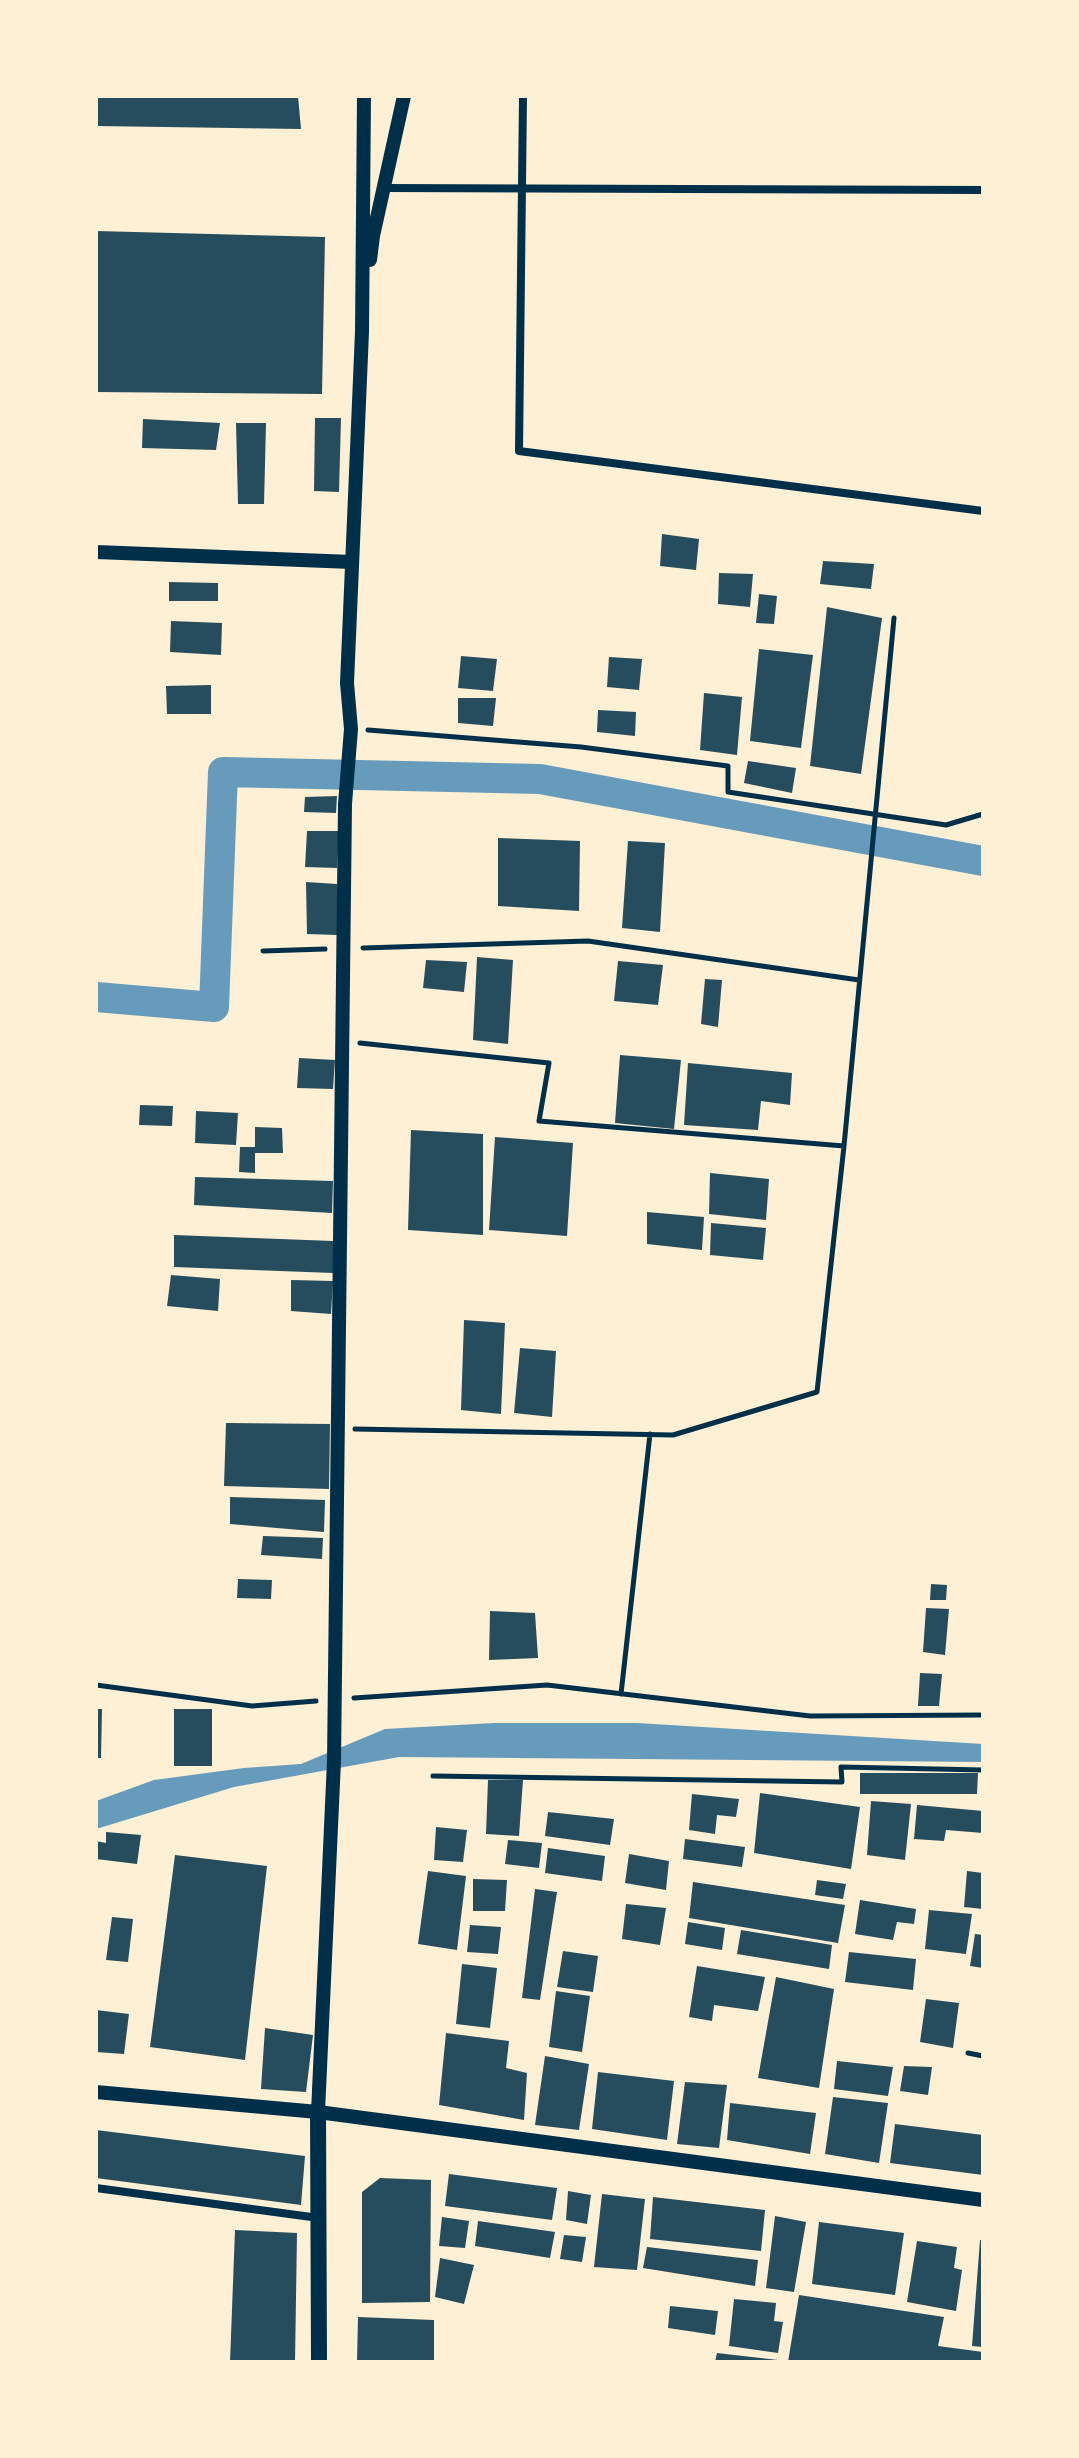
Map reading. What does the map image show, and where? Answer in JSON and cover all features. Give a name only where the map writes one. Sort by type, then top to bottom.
[{"type":"main road","points":[[318,2112],[319,2362]]},
{"type":"street","points":[[318,2112],[334,1761],[345,804],[351,729],[347,683],[362,332],[364,96]]},
{"type":"street","points":[[362,332],[373,236],[404,96]]},
{"type":"street","points":[[523,96],[519,451],[983,511]]},
{"type":"street","points":[[384,188],[983,190]]},
{"type":"street","points":[[96,552],[352,562]]},
{"type":"street","points":[[96,2092],[318,2112],[983,2200]]},
{"type":"street","points":[[96,2188],[319,2218]]},
{"type":"path","points":[[338,1429],[673,1435],[817,1392],[844,1146],[894,618]]},
{"type":"path","points":[[351,729],[581,747],[728,766],[728,792],[946,825],[983,814]]},
{"type":"path","points":[[263,951],[588,941],[859,980]]},
{"type":"path","points":[[343,1042],[549,1063],[539,1121],[844,1146]]},
{"type":"path","points":[[621,1694],[650,1434]]},
{"type":"path","points":[[96,1685],[252,1706],[547,1685],[810,1716],[983,1715]]},
{"type":"path","points":[[433,1776],[842,1782],[841,1767],[983,1770]]},
{"type":"path","points":[[968,2053],[983,2056]]},
{"type":"water","points":[[494,1723],[637,1723],[983,1744],[983,1762],[399,1757],[234,1787],[96,1829],[96,1801],[154,1780],[301,1764],[385,1729]]},
{"type":"building","points":[[96,96],[298,96],[301,129],[96,126]]},
{"type":"building","points":[[96,231],[325,237],[322,394],[96,392]]},
{"type":"building","points":[[315,418],[341,418],[339,492],[314,491]]},
{"type":"building","points":[[143,419],[220,423],[216,450],[142,448]]},
{"type":"building","points":[[236,423],[266,423],[264,504],[238,504]]},
{"type":"building","points":[[662,534],[699,539],[696,570],[660,566]]},
{"type":"building","points":[[823,561],[874,564],[871,589],[820,584]]},
{"type":"building","points":[[719,573],[753,574],[750,607],[718,604]]},
{"type":"building","points":[[169,582],[218,583],[218,601],[169,601]]},
{"type":"building","points":[[759,594],[777,596],[774,624],[756,623]]},
{"type":"building","points":[[827,607],[882,618],[861,774],[810,766]]},
{"type":"building","points":[[171,621],[222,623],[221,655],[170,652]]},
{"type":"building","points":[[759,649],[813,655],[801,748],[750,741]]},
{"type":"building","points":[[461,656],[497,659],[493,691],[458,688]]},
{"type":"building","points":[[609,657],[642,659],[639,690],[607,687]]},
{"type":"building","points":[[211,685],[211,714],[167,714],[166,686]]},
{"type":"building","points":[[704,693],[742,697],[737,755],[700,750]]},
{"type":"building","points":[[458,698],[496,698],[493,726],[458,723]]},
{"type":"building","points":[[598,710],[636,712],[635,736],[597,732]]},
{"type":"building","points":[[748,761],[796,768],[792,793],[744,783]]},
{"type":"building","points":[[337,796],[336,813],[304,812],[305,797]]},
{"type":"building","points":[[307,831],[339,831],[337,868],[305,867]]},
{"type":"building","points":[[498,838],[580,841],[579,911],[498,906]]},
{"type":"building","points":[[628,841],[665,843],[660,932],[622,928]]},
{"type":"building","points":[[306,882],[337,884],[337,935],[307,934]]},
{"type":"building","points":[[477,957],[513,960],[508,1044],[473,1040]]},
{"type":"building","points":[[426,960],[467,962],[464,992],[423,988]]},
{"type":"building","points":[[618,961],[663,965],[658,1005],[614,1001]]},
{"type":"building","points":[[705,979],[722,980],[718,1027],[701,1024]]},
{"type":"building","points":[[620,1055],[681,1060],[674,1129],[615,1123]]},
{"type":"building","points":[[299,1058],[335,1060],[333,1089],[297,1088]]},
{"type":"building","points":[[688,1063],[792,1073],[790,1105],[761,1101],[758,1130],[684,1125]]},
{"type":"building","points":[[140,1105],[173,1106],[172,1126],[139,1125]]},
{"type":"building","points":[[196,1111],[238,1113],[236,1145],[195,1143]]},
{"type":"building","points":[[255,1127],[282,1128],[283,1153],[255,1153],[255,1173],[239,1172],[240,1147],[255,1147]]},
{"type":"building","points":[[411,1130],[483,1134],[483,1235],[408,1230]]},
{"type":"building","points":[[495,1137],[573,1143],[567,1236],[489,1230]]},
{"type":"building","points":[[710,1173],[769,1179],[766,1220],[709,1214]]},
{"type":"building","points":[[195,1177],[333,1181],[332,1213],[194,1205]]},
{"type":"building","points":[[647,1212],[704,1217],[702,1250],[647,1244]]},
{"type":"building","points":[[711,1223],[766,1228],[763,1260],[710,1255]]},
{"type":"building","points":[[174,1235],[333,1241],[333,1273],[174,1267]]},
{"type":"building","points":[[171,1275],[220,1279],[218,1311],[167,1306]]},
{"type":"building","points":[[291,1280],[333,1281],[331,1314],[291,1311]]},
{"type":"building","points":[[464,1320],[505,1323],[501,1414],[461,1410]]},
{"type":"building","points":[[520,1348],[556,1351],[552,1417],[514,1413]]},
{"type":"building","points":[[226,1423],[330,1424],[329,1489],[224,1486]]},
{"type":"building","points":[[230,1497],[325,1500],[324,1532],[230,1524]]},
{"type":"building","points":[[263,1536],[323,1538],[322,1559],[261,1555]]},
{"type":"building","points":[[238,1579],[272,1580],[271,1599],[237,1598]]},
{"type":"building","points":[[931,1584],[947,1585],[946,1600],[930,1600]]},
{"type":"building","points":[[926,1608],[949,1609],[945,1655],[923,1652]]},
{"type":"building","points":[[490,1611],[535,1613],[538,1658],[489,1660]]},
{"type":"building","points":[[920,1673],[942,1674],[939,1706],[918,1706]]},
{"type":"building","points":[[96,1709],[102,1709],[101,1758],[96,1758]]},
{"type":"building","points":[[174,1709],[212,1709],[212,1766],[174,1766]]},
{"type":"building","points":[[860,1773],[978,1773],[977,1794],[860,1794]]},
{"type":"building","points":[[488,1780],[523,1780],[519,1836],[486,1834]]},
{"type":"building","points":[[760,1793],[860,1807],[851,1869],[754,1853]]},
{"type":"building","points":[[692,1794],[739,1799],[736,1817],[717,1815],[715,1834],[689,1830]]},
{"type":"building","points":[[871,1801],[911,1804],[905,1860],[867,1855]]},
{"type":"building","points":[[917,1805],[983,1811],[983,1833],[946,1830],[944,1841],[914,1839]]},
{"type":"building","points":[[548,1812],[614,1819],[610,1845],[545,1836]]},
{"type":"building","points":[[436,1827],[467,1830],[463,1862],[434,1860]]},
{"type":"building","points":[[106,1832],[141,1835],[137,1864],[96,1859],[96,1841],[106,1843]]},
{"type":"building","points":[[685,1839],[745,1847],[742,1867],[683,1859]]},
{"type":"building","points":[[508,1840],[542,1843],[539,1868],[505,1864]]},
{"type":"building","points":[[548,1848],[605,1856],[602,1881],[545,1873]]},
{"type":"building","points":[[629,1854],[669,1861],[666,1890],[625,1883]]},
{"type":"building","points":[[175,1855],[267,1866],[245,2060],[150,2047]]},
{"type":"building","points":[[428,1871],[466,1876],[457,1950],[418,1944]]},
{"type":"building","points":[[967,1871],[983,1873],[983,1909],[964,1907]]},
{"type":"building","points":[[473,1879],[507,1880],[505,1911],[473,1911]]},
{"type":"building","points":[[817,1880],[846,1884],[843,1899],[815,1895]]},
{"type":"building","points":[[693,1882],[845,1905],[838,1943],[689,1918]]},
{"type":"building","points":[[535,1889],[557,1892],[540,2000],[522,1998]]},
{"type":"building","points":[[860,1900],[916,1909],[914,1924],[897,1922],[893,1940],[855,1934]]},
{"type":"building","points":[[626,1904],[666,1908],[660,1945],[622,1939]]},
{"type":"building","points":[[929,1910],[972,1914],[966,1954],[925,1949]]},
{"type":"building","points":[[112,1917],[133,1919],[128,1962],[106,1960]]},
{"type":"building","points":[[688,1922],[725,1928],[722,1950],[685,1944]]},
{"type":"building","points":[[470,1925],[501,1927],[498,1954],[467,1952]]},
{"type":"building","points":[[741,1930],[832,1945],[829,1969],[737,1954]]},
{"type":"building","points":[[975,1934],[983,1935],[983,1968],[970,1966]]},
{"type":"building","points":[[563,1951],[598,1956],[593,1992],[557,1987]]},
{"type":"building","points":[[849,1952],[916,1959],[913,1990],[845,1982]]},
{"type":"building","points":[[462,1964],[497,1968],[490,2028],[456,2024]]},
{"type":"building","points":[[697,1966],[765,1977],[758,2011],[714,2005],[712,2021],[689,2017]]},
{"type":"building","points":[[776,1977],[834,1989],[819,2088],[758,2078]]},
{"type":"building","points":[[556,1991],[590,1996],[582,2052],[549,2047]]},
{"type":"building","points":[[926,1999],[959,2003],[953,2048],[920,2042]]},
{"type":"building","points":[[96,2010],[129,2014],[124,2054],[96,2052]]},
{"type":"building","points":[[265,2028],[313,2035],[306,2092],[261,2089]]},
{"type":"building","points":[[446,2033],[509,2041],[506,2068],[527,2073],[524,2120],[439,2105]]},
{"type":"building","points":[[545,2056],[589,2064],[579,2130],[535,2125]]},
{"type":"building","points":[[837,2061],[893,2067],[888,2096],[834,2089]]},
{"type":"building","points":[[904,2066],[932,2067],[928,2095],[900,2091]]},
{"type":"building","points":[[598,2072],[674,2081],[667,2140],[592,2129]]},
{"type":"building","points":[[685,2082],[727,2085],[719,2148],[677,2144]]},
{"type":"building","points":[[833,2097],[888,2103],[879,2163],[825,2154]]},
{"type":"building","points":[[730,2103],[816,2113],[810,2154],[727,2140]]},
{"type":"building","points":[[895,2124],[983,2135],[983,2175],[890,2163]]},
{"type":"building","points":[[96,2130],[305,2156],[301,2205],[96,2178]]},
{"type":"building","points":[[449,2174],[557,2188],[552,2220],[445,2206]]},
{"type":"building","points":[[380,2178],[431,2180],[430,2302],[362,2303],[362,2192]]},
{"type":"building","points":[[568,2191],[591,2195],[587,2224],[566,2220]]},
{"type":"building","points":[[602,2194],[645,2199],[637,2270],[594,2267]]},
{"type":"building","points":[[653,2197],[765,2210],[761,2251],[650,2239]]},
{"type":"building","points":[[775,2216],[806,2222],[794,2292],[766,2288]]},
{"type":"building","points":[[442,2217],[469,2221],[465,2248],[439,2246]]},
{"type":"building","points":[[478,2221],[555,2232],[550,2258],[475,2246]]},
{"type":"building","points":[[819,2222],[904,2233],[895,2295],[812,2284]]},
{"type":"building","points":[[235,2230],[297,2233],[295,2362],[230,2362]]},
{"type":"building","points":[[564,2235],[586,2237],[582,2262],[560,2259]]},
{"type":"building","points":[[980,2240],[983,2240],[983,2347],[972,2346]]},
{"type":"building","points":[[917,2241],[957,2247],[954,2268],[962,2270],[956,2311],[907,2302]]},
{"type":"building","points":[[647,2247],[758,2260],[755,2286],[643,2268]]},
{"type":"building","points":[[440,2258],[474,2265],[464,2304],[435,2297]]},
{"type":"building","points":[[799,2295],[944,2317],[938,2346],[983,2352],[983,2362],[788,2362]]},
{"type":"building","points":[[734,2299],[776,2303],[774,2321],[783,2322],[778,2353],[729,2346]]},
{"type":"building","points":[[670,2306],[718,2311],[715,2335],[668,2328]]},
{"type":"building","points":[[358,2317],[434,2320],[434,2362],[357,2362]]},
{"type":"building","points":[[717,2353],[778,2360],[778,2362],[715,2362]]},
{"type":"waterway","points":[[96,997],[214,1007],[223,772],[540,779],[983,861]]}]
